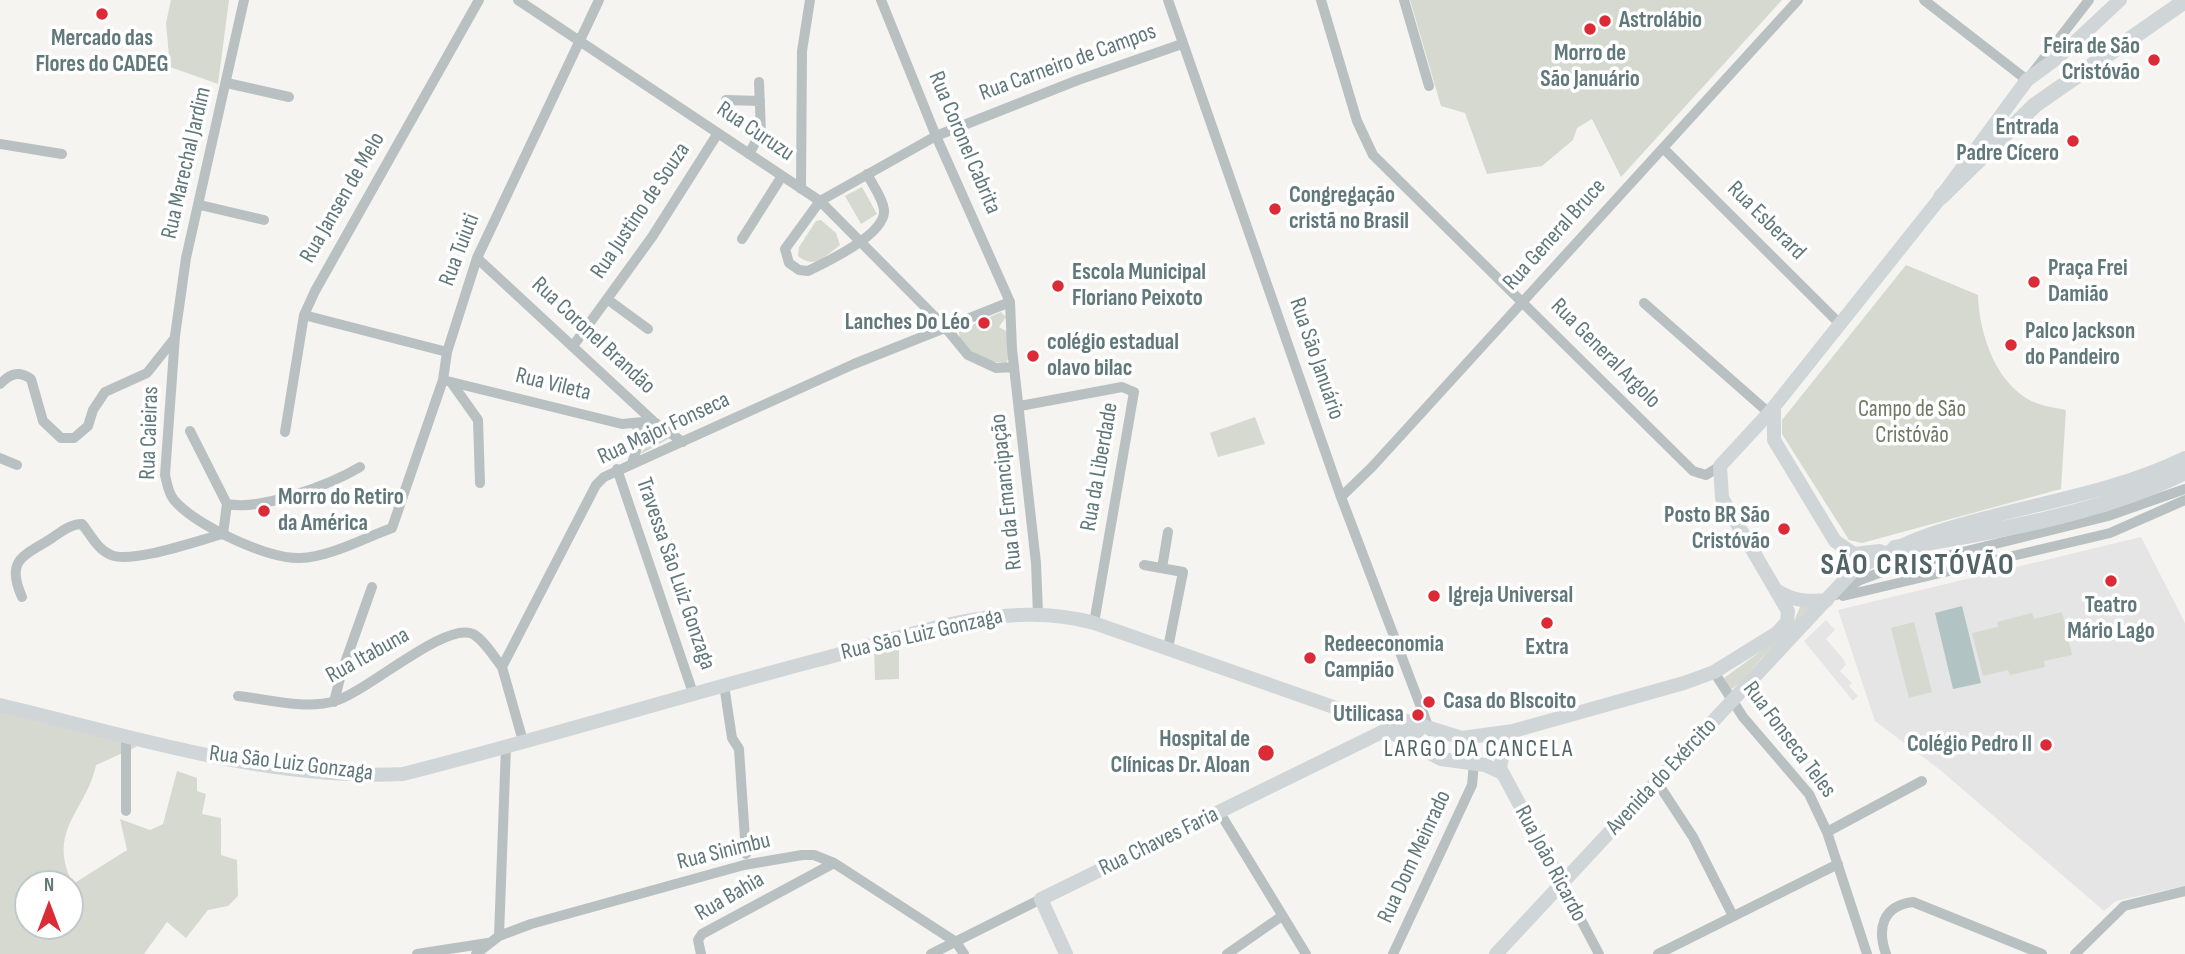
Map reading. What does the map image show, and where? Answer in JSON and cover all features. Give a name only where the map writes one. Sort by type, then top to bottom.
[{"type":"highway","points":[[1941,197],[2035,106],[2185,1]]},
{"type":"highway","points":[[1895,548],[1968,536],[2109,501],[2185,472]]},
{"type":"main road","points":[[2120,0],[2061,55],[2027,80],[1941,197],[1840,324],[1771,410],[1720,466],[1722,498],[1776,590],[1801,601],[1827,600],[1854,570],[1895,548],[1936,532],[2150,474],[2185,458]]},
{"type":"main road","points":[[1771,410],[1774,440],[1835,541],[1854,554],[1895,548]]},
{"type":"main road","name":"Rua São Luiz Gonzaga","points":[[0,705],[220,757],[358,777],[403,774],[693,693],[955,624],[1003,614],[1038,614],[1066,615],[1094,622],[1353,712],[1391,716],[1430,731],[1462,738],[1481,738],[1684,683],[1714,672],[1784,626],[1788,611],[1776,590]]},
{"type":"main road","name":"Avenida do Exército","points":[[1496,954],[1827,600]]},
{"type":"main road","points":[[1353,712],[1425,753],[1454,762],[1495,768],[1502,773]]},
{"type":"main road","points":[[1502,773],[1500,763],[1504,747],[1519,729]]},
{"type":"main road","points":[[1386,730],[1430,731]]},
{"type":"main road","name":"Rua Chaves Faria","points":[[1041,899],[1386,730]]},
{"type":"main road","name":"Rua João Ricardo","points":[[1502,773],[1562,884]]},
{"type":"main road","points":[[1041,899],[1066,954]]},
{"type":"street","name":"Rua Marechal Jardim","points":[[175,337],[186,258],[244,0]]},
{"type":"street","name":"Rua Jansen de Melo","points":[[285,432],[304,315],[330,260],[479,0]]},
{"type":"street","name":"Rua Curuzu","points":[[518,0],[579,38],[820,201],[945,327],[960,348],[976,361],[996,368],[1014,367]]},
{"type":"street","name":"Rua Tuiuti","points":[[392,528],[447,381],[447,352],[477,258],[599,0]]},
{"type":"street","points":[[801,189],[802,51],[810,0]]},
{"type":"street","name":"Rua Coronel Cabrita","points":[[881,0],[936,135],[1010,302]]},
{"type":"street","name":"Rua São Januário","points":[[1168,0],[1341,497],[1430,731]]},
{"type":"street","name":"Rua General Argolo","points":[[1321,0],[1357,121],[1373,155],[1693,471],[1706,475],[1720,466]]},
{"type":"street","points":[[1405,0],[1429,86]]},
{"type":"street","name":"Rua General Bruce","points":[[1341,497],[1798,0]]},
{"type":"street","points":[[1924,0],[2027,80],[2089,0]]},
{"type":"street","name":"Rua Carneiro de Campos","points":[[820,201],[936,135],[1078,80],[1182,44]]},
{"type":"street","points":[[749,154],[761,132],[759,82]]},
{"type":"street","points":[[227,83],[289,97]]},
{"type":"street","points":[[726,100],[760,101]]},
{"type":"street","name":"Rua Justino de Souza","points":[[573,346],[652,237],[718,133]]},
{"type":"street","points":[[0,145],[62,154]]},
{"type":"street","name":"Rua Esberard","points":[[1663,148],[1840,324]]},
{"type":"street","points":[[820,201],[785,249],[789,263],[799,270],[808,271],[859,243],[880,223],[884,212],[866,174]]},
{"type":"street","points":[[742,239],[782,176]]},
{"type":"street","points":[[200,205],[264,220]]},
{"type":"street","name":"Rua Coronel Brandão","points":[[477,258],[653,421],[683,442]]},
{"type":"street","points":[[607,299],[648,329]]},
{"type":"street","name":"Rua Major Fonseca","points":[[502,667],[596,485],[617,469],[683,442],[854,363],[1010,302]]},
{"type":"street","name":"Rua da Emancipação","points":[[1010,302],[1014,367],[1036,563],[1038,614]]},
{"type":"street","points":[[1644,303],[1771,410]]},
{"type":"street","points":[[304,315],[447,352]]},
{"type":"street","points":[[0,384],[9,375],[16,373],[31,379],[43,421],[61,438],[74,438],[88,426],[93,410],[105,392],[147,373],[175,337]]},
{"type":"street","name":"Rua Caieiras","points":[[175,337],[165,475],[176,503],[223,534],[260,549],[298,558],[314,556],[392,528]]},
{"type":"street","points":[[447,381],[478,420],[480,483]]},
{"type":"street","name":"Rua Vileta","points":[[447,381],[622,424],[637,425],[653,421]]},
{"type":"street","name":"Rua da Liberdade","points":[[1020,406],[1122,387],[1134,392],[1094,622]]},
{"type":"street","points":[[632,463],[639,442],[637,425]]},
{"type":"street","points":[[22,597],[15,582],[24,554],[77,523],[82,524],[97,545],[112,556],[129,557],[223,534],[227,505],[190,431]]},
{"type":"street","points":[[0,458],[17,465]]},
{"type":"street","points":[[227,505],[256,506],[340,480],[360,467]]},
{"type":"street","name":"Travessa São Luiz Gonzaga","points":[[617,469],[693,693]]},
{"type":"street","points":[[1827,600],[1871,575],[2108,516],[2185,489]]},
{"type":"street","points":[[1827,600],[2110,533],[2185,500]]},
{"type":"street","points":[[1162,568],[1168,532]]},
{"type":"street","points":[[1144,565],[1183,572],[1168,648]]},
{"type":"street","points":[[334,702],[341,674],[372,587]]},
{"type":"street","name":"Rua Itabuna","points":[[238,696],[311,704],[334,702],[367,687],[441,638],[464,632],[478,638],[502,667]]},
{"type":"street","points":[[502,667],[523,741]]},
{"type":"street","name":"Rua Fonseca Teles","points":[[1714,672],[1732,701],[1809,794],[1827,832],[1867,954]]},
{"type":"street","points":[[724,685],[732,738],[738,750],[746,853]]},
{"type":"street","points":[[126,735],[126,811]]},
{"type":"street","points":[[1462,738],[1474,763]]},
{"type":"street","points":[[499,936],[506,746]]},
{"type":"street","name":"Rua Dom Meinrado","points":[[1393,954],[1472,785],[1474,763]]},
{"type":"street","points":[[1827,832],[1922,781]]},
{"type":"street","points":[[1657,782],[1693,837],[1733,916]]},
{"type":"street","points":[[1220,813],[1306,954]]},
{"type":"street","name":"Rua Sinimbu","points":[[476,954],[499,936],[744,865],[814,855],[834,863],[956,942],[964,954]]},
{"type":"street","name":"Rua Bahia","points":[[701,954],[698,940],[702,934],[834,863]]},
{"type":"street","points":[[1658,954],[1838,864]]},
{"type":"street","name":"Rua João Ricardo","points":[[1562,884],[1599,954]]},
{"type":"street","points":[[2075,954],[2124,906],[2185,891]]},
{"type":"street","name":"Rua Chaves Faria","points":[[931,954],[1041,899]]},
{"type":"street","points":[[1885,954],[1880,930],[1884,919],[1900,905],[1913,902],[2042,954]]},
{"type":"street","points":[[1227,954],[1282,916]]},
{"type":"street","points":[[417,954],[488,943]]},
{"type":"shaded area","name":"Colégio Pedro II","points":[[2141,537],[2185,623],[2185,886],[2116,901],[2104,911],[1939,769],[1875,721],[1838,610]]},
{"type":"shaded area","points":[[1962,606],[1981,683],[1953,689],[1935,613]]},
{"type":"shaded area","points":[[1826,620],[1835,630],[1826,639],[1844,660],[1846,665],[1840,671],[1852,683],[1849,686],[1858,696],[1853,701],[1804,641]]},
{"type":"green space","points":[[171,0],[229,0],[218,84],[170,67],[166,23]]},
{"type":"green space","points":[[1410,0],[1782,0],[1621,177],[1592,119],[1577,128],[1573,140],[1542,166],[1487,174],[1465,113],[1441,106]]},
{"type":"green space","points":[[862,187],[877,214],[861,224],[845,196]]},
{"type":"green space","points":[[821,220],[836,233],[840,245],[820,260],[804,260],[798,256],[799,247],[816,221]]},
{"type":"green space","name":"Campo de São Cristóvão","points":[[1906,265],[1978,295],[1982,327],[1993,359],[2002,374],[2024,397],[2039,404],[2066,410],[2061,489],[1862,543],[1849,540],[1782,434],[1782,420]]},
{"type":"green space","points":[[1001,312],[1006,317],[999,327],[1008,332],[1009,358],[1006,363],[986,361],[960,343],[959,331]]},
{"type":"green space","points":[[1255,417],[1265,444],[1218,457],[1210,433]]},
{"type":"green space","points":[[658,427],[672,437],[639,455],[652,440],[650,430]]},
{"type":"green space","points":[[1801,605],[1810,607],[1793,628],[1743,680],[1730,690],[1724,678],[1790,630]]},
{"type":"green space","points":[[2062,612],[2072,655],[2044,661],[2045,667],[2010,675],[2008,670],[1983,676],[1972,633],[1998,627],[1997,622],[2032,613],[2034,619]]},
{"type":"green space","points":[[1914,622],[1932,692],[1909,698],[1891,628]]},
{"type":"green space","points":[[899,647],[899,679],[875,680],[874,648]]},
{"type":"green space","points":[[0,701],[132,739],[136,747],[96,765],[66,835],[64,849],[68,870],[14,870],[14,940],[84,940],[84,877],[127,850],[120,819],[150,830],[163,824],[177,771],[197,778],[197,791],[206,794],[202,814],[221,818],[221,855],[237,860],[238,896],[228,906],[208,910],[186,938],[167,922],[144,954],[0,954]]},
{"type":"place","name":"Mercado das Flores do CADEG","points":[[102,14]]},
{"type":"place","name":"Astrolábio","points":[[1605,21]]},
{"type":"place","name":"Morro de São Januário","points":[[1590,29]]},
{"type":"place","name":"Feira de São Cristóvão","points":[[2154,60]]},
{"type":"place","name":"Entrada Padre Cícero","points":[[2073,141]]},
{"type":"place","name":"Congregação cristã no Brasil","points":[[1275,209]]},
{"type":"place","name":"Praça Frei Damião","points":[[2034,282]]},
{"type":"place","name":"Escola Municipal Floriano Peixoto","points":[[1058,286]]},
{"type":"place","name":"Lanches Do Léo","points":[[984,323]]},
{"type":"place","name":"Palco Jackson do Pandeiro","points":[[2011,345]]},
{"type":"place","name":"colégio estadual olavo bilac","points":[[1033,356]]},
{"type":"place","name":"Morro do Retiro da América","points":[[264,511]]},
{"type":"place","name":"Posto BR São Cristóvão","points":[[1784,529]]},
{"type":"place","name":"Teatro Mário Lago","points":[[2111,581]]},
{"type":"place","name":"Igreja Universal","points":[[1434,596]]},
{"type":"place","name":"Extra","points":[[1547,623]]},
{"type":"place","name":"Redeeconomia Campião","points":[[1310,658]]},
{"type":"place","name":"Casa do BIscoito","points":[[1429,702]]},
{"type":"place","name":"Utilicasa","points":[[1418,715]]},
{"type":"place","name":"Colégio Pedro II","points":[[2046,745]]},
{"type":"place","name":"Hospital de Clínicas Dr. Aloan","points":[[1266,753]]},
{"type":"district","name":"SÃO CRISTÓVÃO","points":[[1918,566]]},
{"type":"district","name":"LARGO DA CANCELA","points":[[1479,750]]}]
